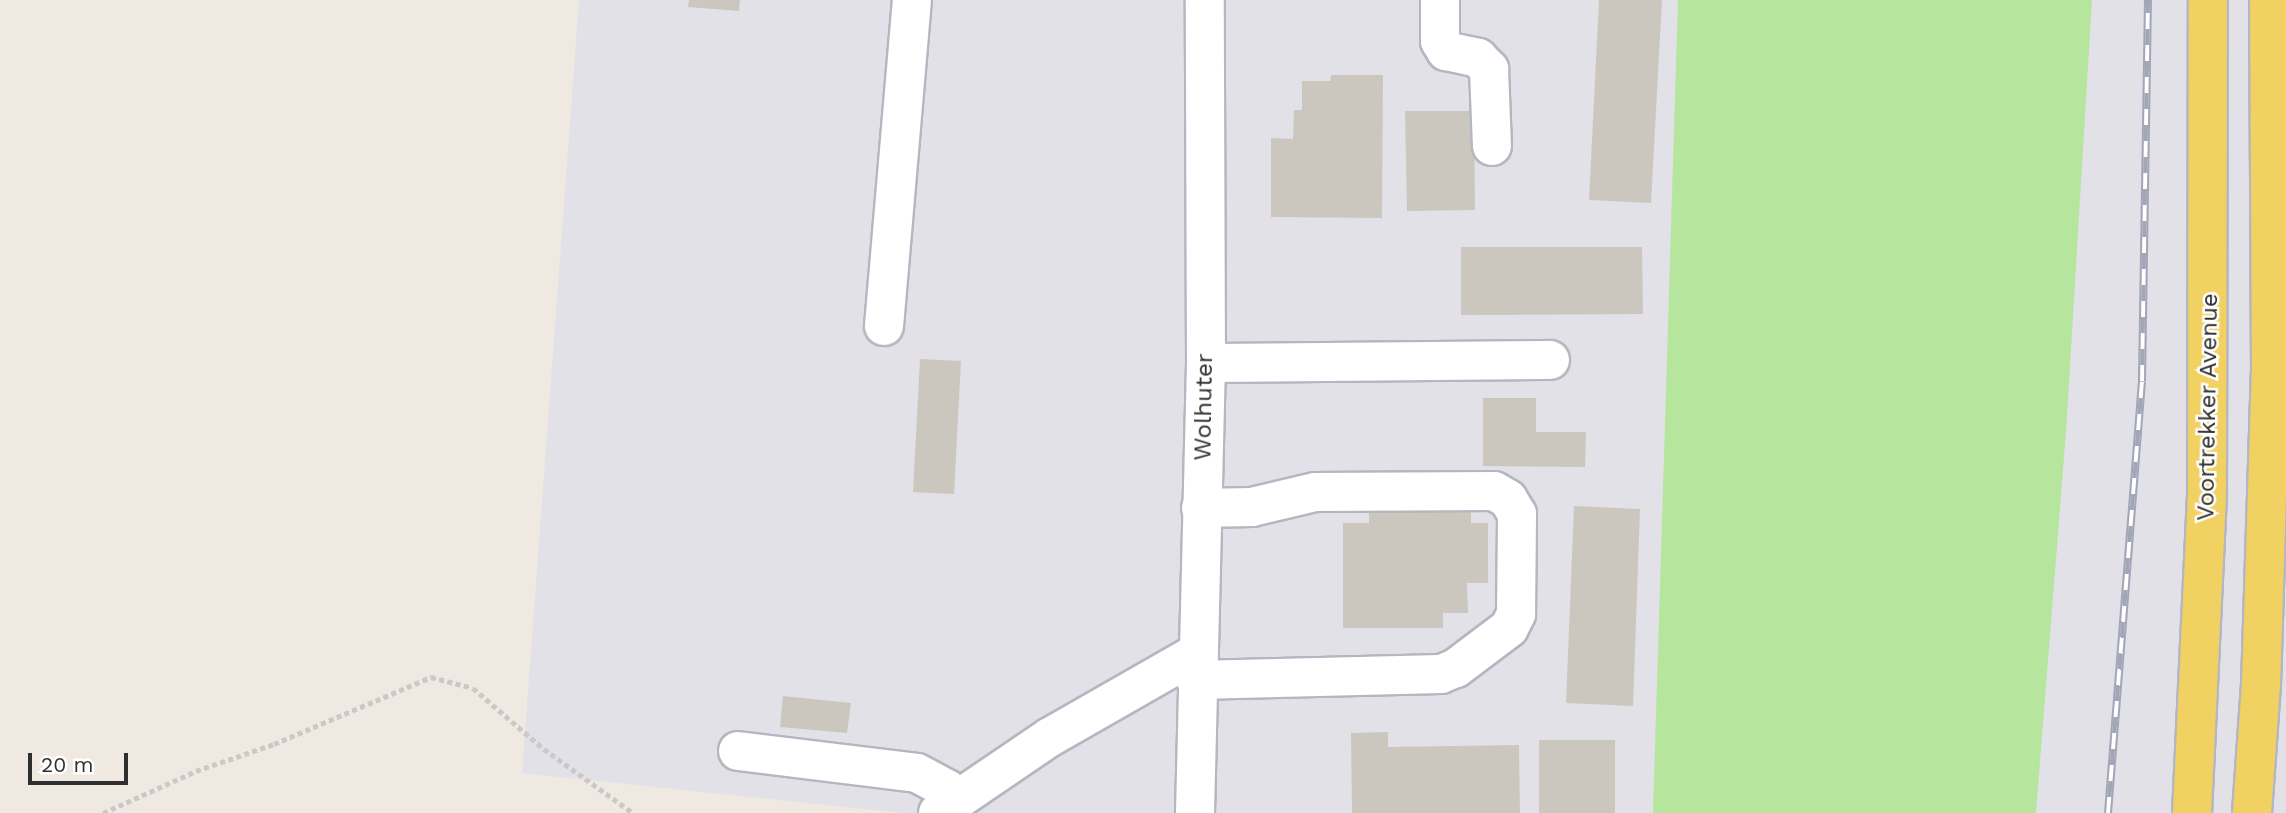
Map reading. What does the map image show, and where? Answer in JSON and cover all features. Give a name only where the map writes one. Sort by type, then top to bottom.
[{"type":"main road","name":"Voortrekker Avenue","points":[[2192,813],[2207,492],[2208,0]]},
{"type":"main road","points":[[2252,813],[2275,590],[2269,0]]},
{"type":"street","points":[[884,326],[912,0]]},
{"type":"street","name":"Wolhuter","points":[[1195,813],[1196,666],[1206,363],[1205,0]]},
{"type":"street","points":[[1440,0],[1440,41],[1446,51],[1478,58],[1489,69],[1492,146]]},
{"type":"street","points":[[1206,363],[1550,360]]},
{"type":"street","points":[[947,807],[1050,737],[1196,666],[1441,674],[1456,668],[1509,628],[1516,614],[1517,514],[1508,499],[1494,491],[1315,492],[1252,506],[1201,508]]},
{"type":"street","points":[[738,751],[916,773],[947,789],[947,807]]},
{"type":"path","points":[[103,813],[196,771],[274,744],[431,677],[473,688],[544,749],[633,813]]},
{"type":"shaded area","points":[[579,0],[2286,0],[2286,813],[902,813],[522,773]]},
{"type":"green space","points":[[1678,0],[2092,0],[2066,432],[2036,813],[1653,813]]},
{"type":"building","points":[[689,0],[740,0],[739,11],[688,7]]},
{"type":"building","points":[[1599,0],[1662,0],[1651,203],[1589,200]]},
{"type":"building","points":[[1331,75],[1383,75],[1382,218],[1271,217],[1271,138],[1293,139],[1294,110],[1302,110],[1302,81],[1330,81]]},
{"type":"building","points":[[1405,111],[1474,111],[1475,210],[1407,211]]},
{"type":"building","points":[[1461,247],[1642,247],[1643,314],[1461,315]]},
{"type":"building","points":[[920,359],[961,361],[954,494],[913,492]]},
{"type":"building","points":[[1483,398],[1536,398],[1536,432],[1586,432],[1585,467],[1483,466]]},
{"type":"building","points":[[1369,503],[1471,503],[1471,523],[1488,523],[1488,583],[1467,583],[1468,613],[1443,613],[1443,628],[1343,628],[1343,523],[1369,523]]},
{"type":"building","points":[[1574,506],[1640,509],[1633,706],[1566,703]]},
{"type":"building","points":[[783,696],[851,703],[847,733],[780,727]]},
{"type":"building","points":[[1388,732],[1388,747],[1519,745],[1520,813],[1352,813],[1351,733]]},
{"type":"building","points":[[1539,740],[1615,740],[1615,813],[1539,813]]},
{"type":"railway","points":[[2108,813],[2142,381],[2148,0]]}]
